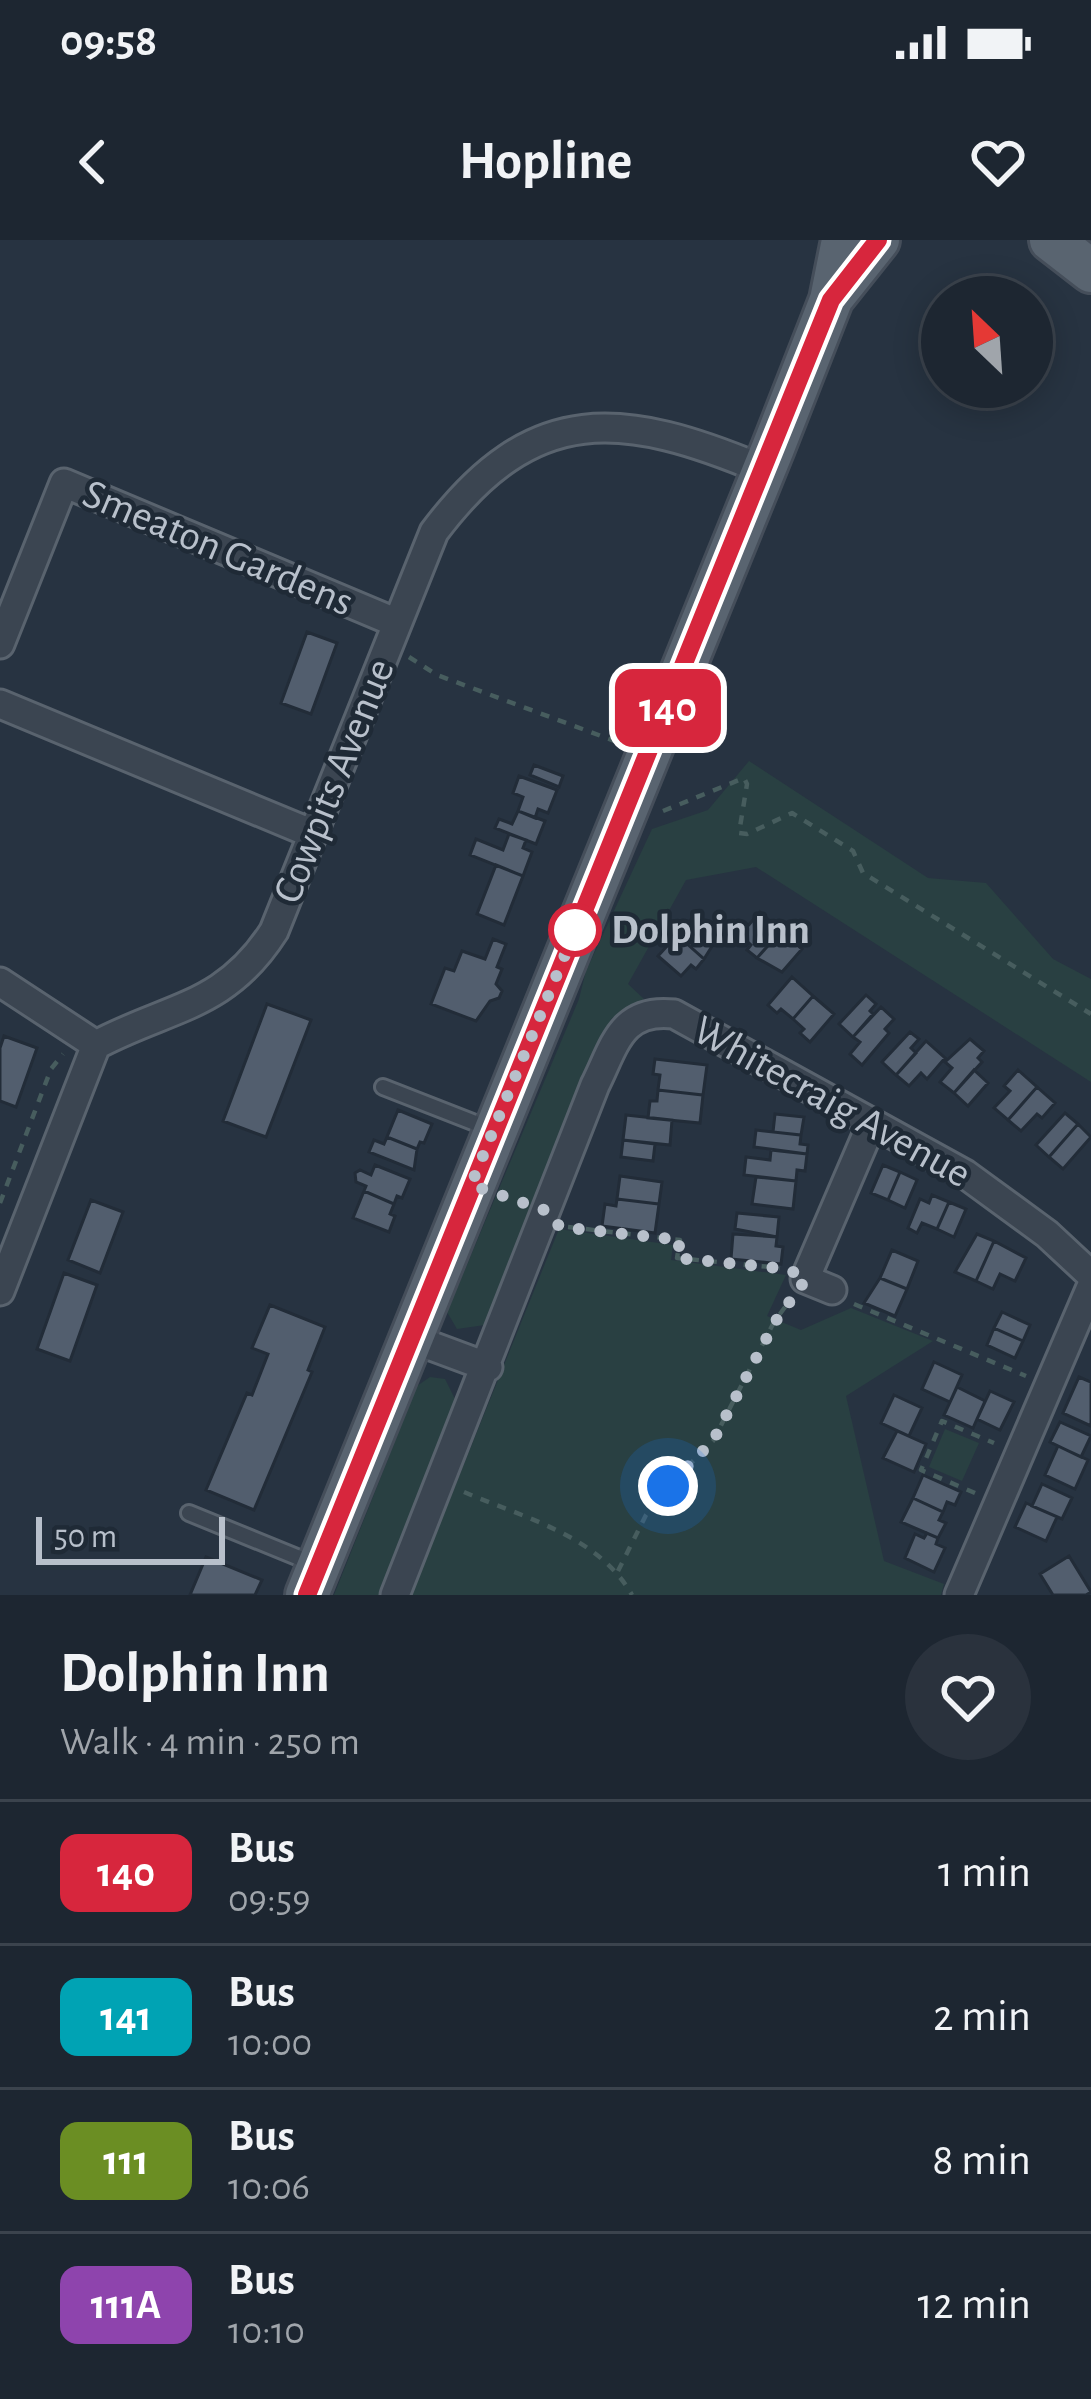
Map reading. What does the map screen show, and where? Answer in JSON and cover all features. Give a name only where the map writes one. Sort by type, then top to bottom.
[{"type":"main road","points":[[313,1581],[764,470],[831,300],[843,240]]},
{"type":"main road","points":[[831,300],[878,240]]},
{"type":"main road","points":[[1051,240],[1091,271]]},
{"type":"street","name":"Cowpits Avenue","points":[[88,1040],[200,1002],[254,962],[274,932],[434,532],[502,459],[538,439],[593,428],[644,428],[696,441],[764,470]]},
{"type":"street","name":"Smeaton Gardens","points":[[0,644],[64,483],[393,634]]},
{"type":"street","points":[[0,704],[313,833]]},
{"type":"street","points":[[0,982],[88,1040],[0,1291]]},
{"type":"street","name":"Whitecraig Avenue","points":[[395,1595],[596,1084],[628,1023],[644,1015],[674,1014],[998,1196],[1091,1275]]},
{"type":"street","points":[[832,1290],[806,1279],[872,1123]]},
{"type":"street","points":[[959,1595],[1091,1287]]},
{"type":"street","points":[[410,1338],[488,1366]]},
{"type":"lane","points":[[382,1087],[493,1130]]},
{"type":"lane","points":[[189,1513],[313,1581]]},
{"type":"path","points":[[393,634],[437,675],[641,773],[654,803],[652,809],[676,809],[744,778],[748,784],[736,829],[739,833],[747,834],[792,813],[853,851],[863,873],[1091,1014]]},
{"type":"path","points":[[0,1203],[50,1069],[88,1040]]},
{"type":"path","points":[[547,1211],[560,1227],[680,1240],[677,1258],[788,1269],[806,1279],[775,1322],[713,1441],[646,1515],[618,1571]]},
{"type":"path","points":[[832,1290],[850,1302],[1048,1385]]},
{"type":"path","points":[[997,1502],[921,1470],[942,1421],[1018,1453]]},
{"type":"path","points":[[442,1482],[563,1532],[618,1571],[632,1595]]},
{"type":"green space","points":[[749,761],[928,878],[986,883],[1053,959],[1091,979],[1091,1082],[756,867],[686,880],[628,984],[644,999],[611,1019],[485,1325],[457,1329],[447,1312],[579,999],[586,971],[652,829],[708,810]]},
{"type":"green space","points":[[559,1229],[673,1245],[671,1260],[786,1275],[767,1316],[801,1330],[851,1308],[933,1341],[846,1396],[884,1561],[944,1584],[941,1595],[411,1595]]},
{"type":"green space","points":[[430,1377],[445,1379],[460,1401],[380,1595],[334,1595],[417,1386]]},
{"type":"green space","points":[[945,1429],[979,1443],[962,1481],[929,1467]]},
{"type":"building","points":[[307,632],[337,643],[311,714],[281,703]]},
{"type":"building","points":[[534,765],[563,776],[559,787],[530,775]]},
{"type":"building","points":[[519,776],[557,790],[548,813],[538,809],[535,818],[518,811],[523,797],[513,793]]},
{"type":"building","points":[[518,811],[545,821],[536,844],[495,828],[499,819],[512,824]]},
{"type":"building","points":[[509,834],[526,840],[523,848],[532,852],[523,876],[470,855],[476,839],[503,850]]},
{"type":"building","points":[[496,865],[523,876],[504,925],[477,914]]},
{"type":"building","points":[[760,912],[781,931],[757,958],[740,935]]},
{"type":"building","points":[[696,914],[719,935],[704,959],[677,935]]},
{"type":"building","points":[[781,931],[802,949],[782,972],[757,958]]},
{"type":"building","points":[[677,935],[704,959],[681,976],[658,956]]},
{"type":"building","points":[[493,939],[506,944],[497,967],[502,969],[496,984],[502,991],[499,998],[490,1001],[476,1021],[431,1004],[445,968],[454,971],[462,951],[485,959]]},
{"type":"building","points":[[792,977],[813,996],[793,1019],[768,1005]]},
{"type":"building","points":[[866,995],[876,1004],[870,1011],[873,1014],[853,1037],[839,1024]]},
{"type":"building","points":[[813,996],[834,1014],[810,1042],[793,1019]]},
{"type":"building","points":[[267,1004],[311,1020],[266,1137],[223,1121]]},
{"type":"building","points":[[881,1007],[894,1019],[885,1029],[889,1033],[862,1065],[850,1054],[860,1042],[853,1037]]},
{"type":"building","points":[[910,1032],[919,1039],[911,1048],[916,1053],[896,1075],[882,1062]]},
{"type":"building","points":[[4,1036],[37,1048],[16,1107],[0,1101]]},
{"type":"building","points":[[970,1039],[984,1051],[978,1058],[982,1062],[954,1093],[940,1082],[952,1068],[945,1062]]},
{"type":"building","points":[[926,1041],[945,1058],[927,1079],[921,1073],[909,1086],[896,1075]]},
{"type":"building","points":[[655,1059],[707,1065],[703,1095],[658,1090]]},
{"type":"building","points":[[974,1070],[988,1083],[968,1106],[954,1093]]},
{"type":"building","points":[[1018,1070],[1037,1087],[1008,1120],[994,1108],[1010,1091],[1004,1086]]},
{"type":"building","points":[[1037,1087],[1055,1103],[1021,1131],[1008,1120]]},
{"type":"building","points":[[658,1090],[703,1095],[700,1123],[648,1118],[650,1101],[657,1101]]},
{"type":"building","points":[[398,1110],[432,1124],[417,1149],[387,1137]]},
{"type":"building","points":[[1065,1113],[1078,1124],[1049,1157],[1036,1145]]},
{"type":"building","points":[[775,1114],[804,1117],[801,1135],[773,1132]]},
{"type":"building","points":[[626,1115],[672,1120],[670,1145],[623,1140]]},
{"type":"building","points":[[1078,1124],[1091,1137],[1063,1169],[1049,1157]]},
{"type":"building","points":[[756,1130],[801,1135],[800,1144],[808,1145],[807,1154],[754,1147]]},
{"type":"building","points":[[387,1137],[417,1149],[414,1170],[369,1152],[374,1140],[384,1144]]},
{"type":"building","points":[[623,1140],[655,1144],[653,1161],[621,1157]]},
{"type":"building","points":[[771,1150],[807,1154],[805,1171],[797,1170],[796,1181],[744,1175],[746,1157],[770,1160]]},
{"type":"building","points":[[375,1165],[410,1179],[394,1204],[364,1191],[366,1186],[356,1182],[355,1173],[371,1175]]},
{"type":"building","points":[[883,1165],[900,1172],[888,1200],[871,1193]]},
{"type":"building","points":[[900,1172],[917,1180],[905,1208],[888,1200]]},
{"type":"building","points":[[620,1176],[662,1182],[659,1204],[617,1199]]},
{"type":"building","points":[[756,1177],[796,1181],[793,1209],[752,1204]]},
{"type":"building","points":[[364,1191],[394,1204],[389,1232],[353,1218]]},
{"type":"building","points":[[932,1195],[949,1202],[937,1229],[922,1223],[917,1233],[908,1228],[920,1199],[929,1203]]},
{"type":"building","points":[[617,1199],[659,1204],[655,1233],[602,1226],[605,1204],[616,1206]]},
{"type":"building","points":[[91,1200],[123,1212],[100,1273],[68,1260]]},
{"type":"building","points":[[949,1202],[966,1209],[954,1237],[937,1229]]},
{"type":"building","points":[[737,1213],[779,1217],[777,1237],[735,1229]]},
{"type":"building","points":[[733,1234],[777,1237],[776,1246],[783,1247],[781,1264],[731,1259]]},
{"type":"building","points":[[977,1234],[994,1241],[976,1281],[955,1272]]},
{"type":"building","points":[[994,1241],[1026,1258],[1015,1281],[1000,1274],[993,1289],[976,1281]]},
{"type":"building","points":[[892,1250],[918,1261],[907,1289],[880,1278]]},
{"type":"building","points":[[64,1273],[97,1285],[70,1361],[37,1349]]},
{"type":"building","points":[[880,1278],[907,1289],[895,1316],[864,1303]]},
{"type":"building","points":[[270,1305],[325,1327],[308,1370],[312,1372],[254,1510],[206,1490],[268,1354],[252,1348]]},
{"type":"building","points":[[1002,1312],[1030,1325],[1023,1341],[994,1328]]},
{"type":"building","points":[[994,1328],[1023,1341],[1015,1358],[987,1345]]},
{"type":"building","points":[[934,1362],[962,1375],[950,1402],[922,1389]]},
{"type":"building","points":[[1079,1377],[1091,1382],[1091,1426],[1063,1413]]},
{"type":"building","points":[[957,1387],[985,1401],[973,1428],[944,1415]]},
{"type":"building","points":[[990,1391],[1014,1402],[1000,1430],[977,1419]]},
{"type":"building","points":[[894,1395],[922,1408],[909,1436],[881,1423]]},
{"type":"building","points":[[1060,1422],[1091,1436],[1081,1457],[1050,1442]]},
{"type":"building","points":[[897,1431],[926,1444],[914,1472],[883,1458]]},
{"type":"building","points":[[1058,1446],[1088,1460],[1075,1489],[1045,1475]]},
{"type":"building","points":[[923,1475],[961,1492],[955,1505],[947,1502],[943,1512],[913,1498]]},
{"type":"building","points":[[1042,1484],[1072,1498],[1062,1519],[1032,1506]]},
{"type":"building","points":[[913,1498],[943,1512],[939,1520],[946,1523],[938,1538],[901,1522]]},
{"type":"building","points":[[1026,1503],[1057,1517],[1046,1541],[1015,1527]]},
{"type":"building","points":[[927,1533],[945,1548],[934,1572],[905,1558],[915,1534],[924,1538]]},
{"type":"building","points":[[1069,1556],[1091,1592],[1086,1595],[1053,1595],[1040,1574]]},
{"type":"building","points":[[206,1557],[262,1580],[255,1595],[190,1595]]},
{"type":"bus line","name":"140","points":[[307,1595],[831,300],[878,240]]},
{"type":"place","name":"Dolphin Inn","points":[[575,930]]},
{"type":"route","points":[[575,930],[582,913],[471,1185],[547,1211],[560,1227],[680,1240],[677,1258],[788,1269],[806,1279],[775,1322],[713,1441],[668,1486]]}]
